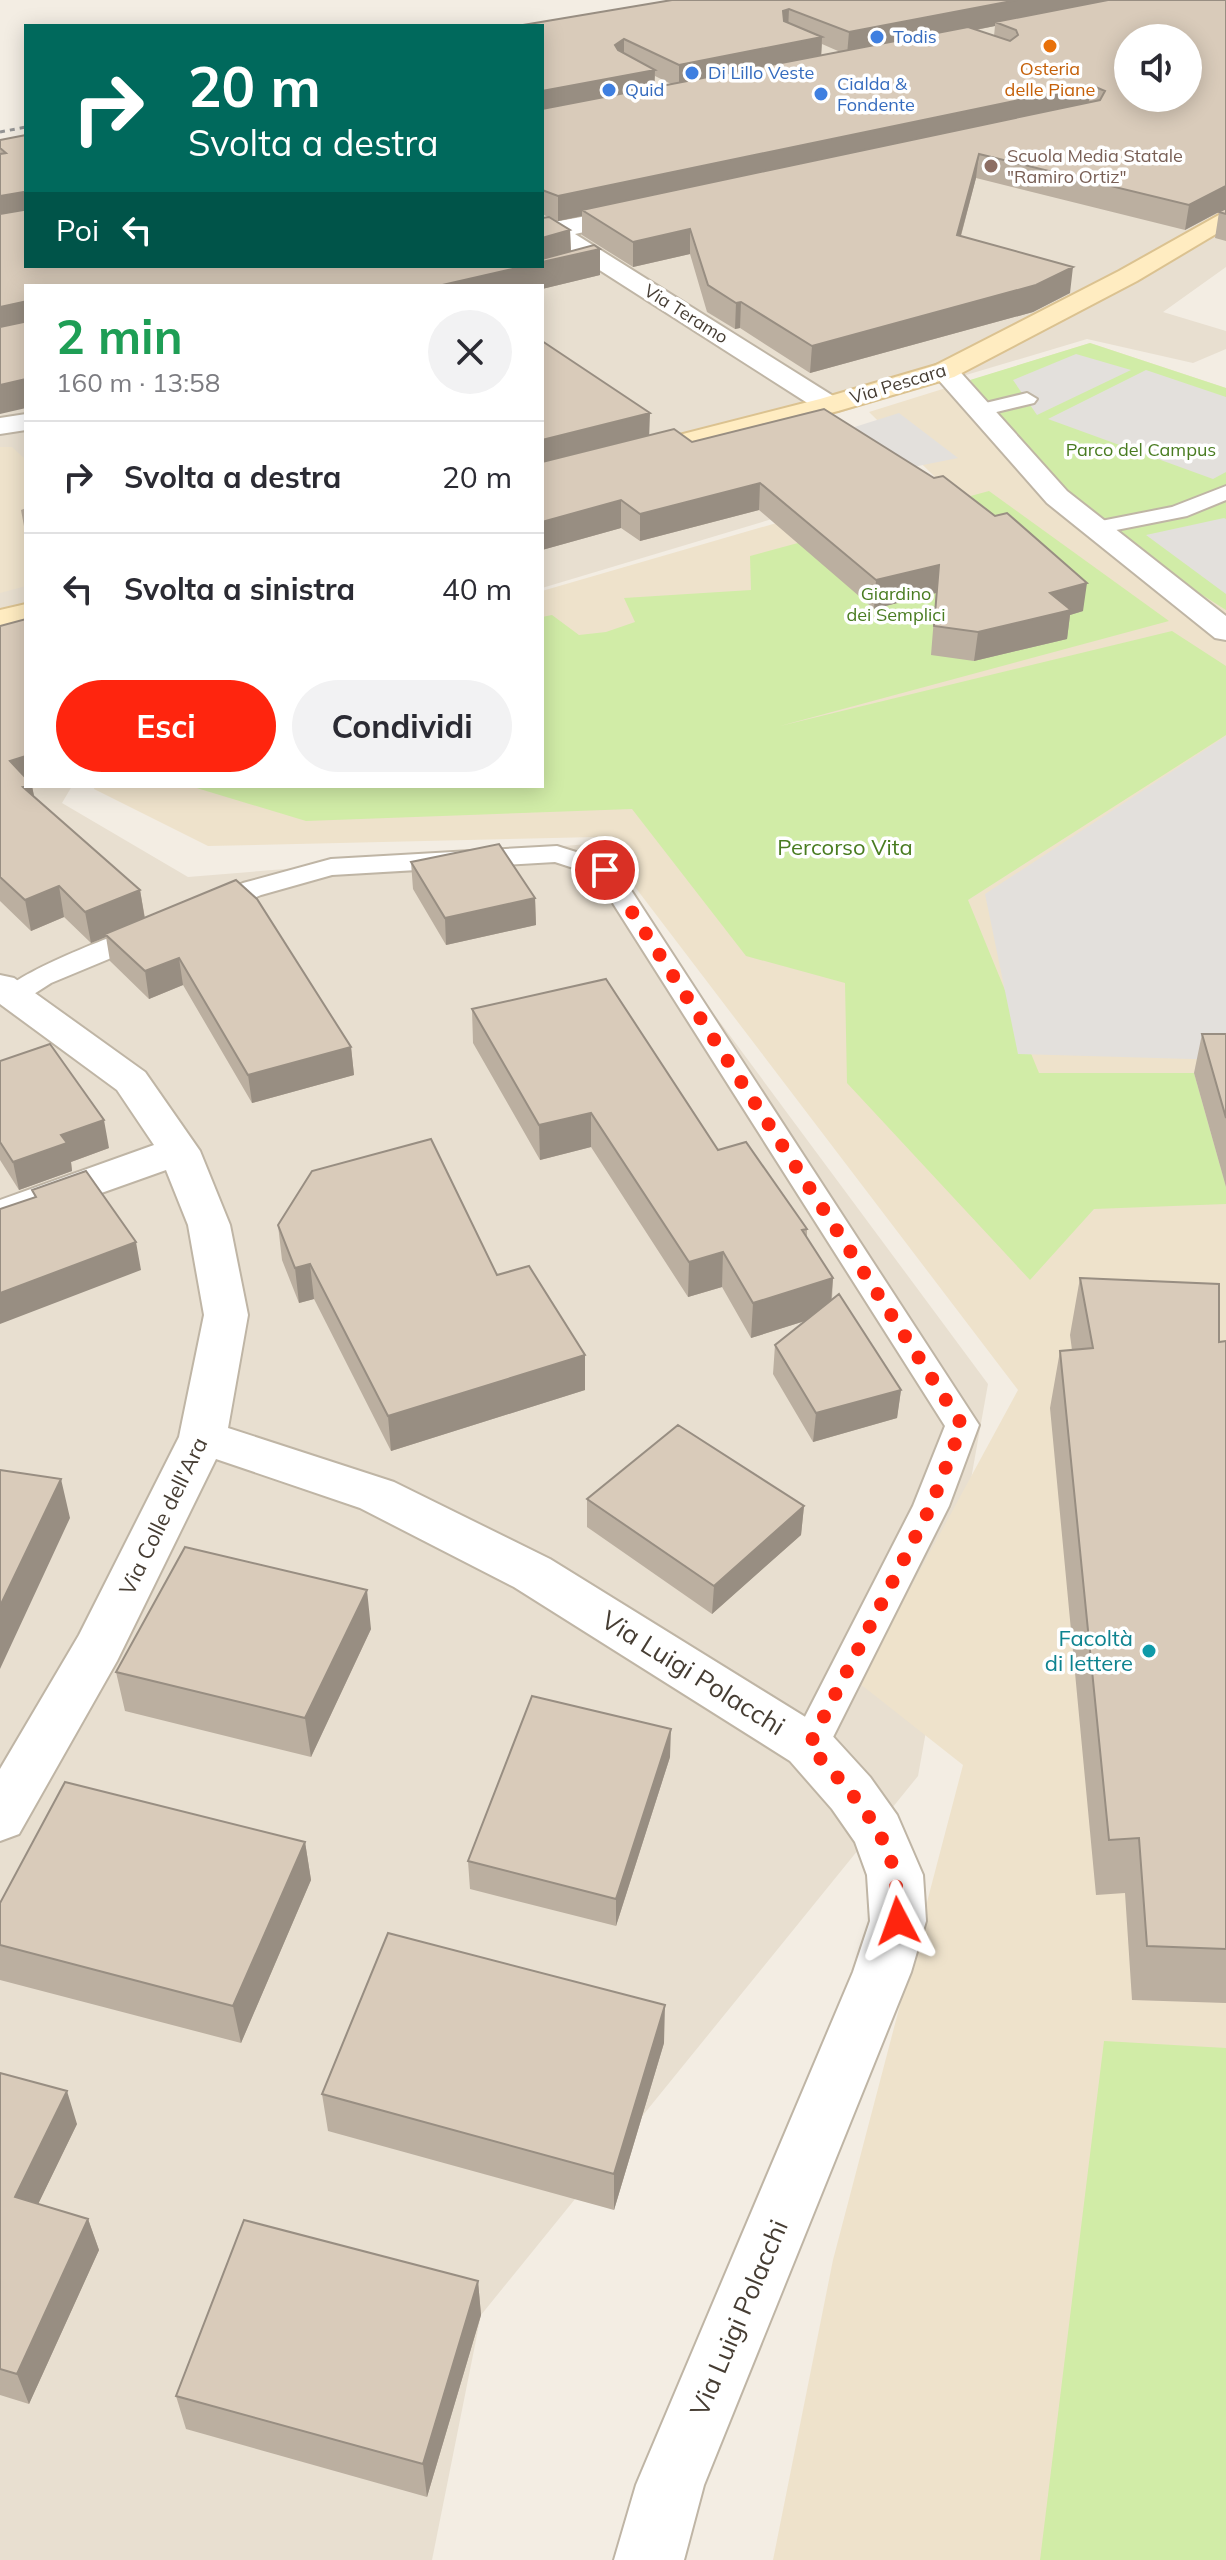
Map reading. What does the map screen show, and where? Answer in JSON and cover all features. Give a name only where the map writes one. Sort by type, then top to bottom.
[{"type":"street","points":[[547,230],[662,209]]},
{"type":"street","name":"Via Pescara","points":[[544,478],[829,405],[945,371],[1128,276],[1226,218]]},
{"type":"street","name":"Via Teramo","points":[[547,230],[599,259],[829,405]]},
{"type":"street","points":[[571,266],[599,259]]},
{"type":"street","points":[[945,371],[1057,497],[1226,631]]},
{"type":"street","points":[[0,426],[24,422]]},
{"type":"street","points":[[0,620],[24,614]]},
{"type":"street","name":"Via Colle dell'Ara","points":[[0,1818],[99,1647],[203,1437],[226,1315],[209,1225],[179,1151],[131,1081],[6,990]]},
{"type":"street","points":[[0,1215],[179,1151]]},
{"type":"street","name":"Via Luigi Polacchi","points":[[203,1437],[377,1495],[532,1573],[809,1746],[851,1793],[878,1831],[895,1875],[898,1921],[882,1972],[670,2485],[649,2560]]},
{"type":"lane","points":[[980,410],[1027,399]]},
{"type":"lane","points":[[1096,528],[1201,506],[1226,492]]},
{"type":"lane","points":[[6,990],[252,889],[331,867],[557,854],[605,870],[962,1425],[931,1506],[809,1746]]},
{"type":"shaded area","points":[[1226,0],[1226,267],[1163,312],[1226,331],[1226,349],[1193,363],[1087,339],[805,423],[882,486],[544,587],[544,284],[24,284],[24,788],[71,788],[62,803],[188,877],[588,844],[988,1384],[918,1776],[481,2315],[432,2560],[0,2560],[0,144],[24,268],[544,268],[544,45]]},
{"type":"shaded area","points":[[1090,343],[1226,388],[1226,2560],[773,2560],[833,2260],[963,1765],[859,1683],[1018,1390],[597,837],[208,846],[94,789],[544,788],[544,590],[935,477],[869,412]]},
{"type":"shaded area","points":[[1076,354],[1131,370],[1037,415],[1013,380]]},
{"type":"shaded area","points":[[1146,370],[1226,397],[1226,472],[1213,479],[1048,419]]},
{"type":"shaded area","points":[[899,413],[958,458],[903,469],[842,431]]},
{"type":"shaded area","points":[[0,447],[12,447],[24,458],[24,587],[0,593]]},
{"type":"shaded area","points":[[1224,518],[1226,594],[1146,535]]},
{"type":"shaded area","points":[[1226,736],[1226,1060],[1018,1054],[985,894]]},
{"type":"green space","name":"Parco del Campus","points":[[1090,343],[1226,388],[1226,610],[1096,528],[970,380]]},
{"type":"green space","name":"Percorso Vita","points":[[989,491],[1169,621],[780,726],[1172,631],[1226,666],[1226,735],[968,900],[1039,1073],[1194,1073],[1226,1187],[1226,1204],[1094,1209],[1030,1280],[847,1083],[845,983],[746,956],[632,809],[306,821],[197,788],[544,788],[544,617],[552,615],[579,635],[606,632],[635,622],[624,598],[751,590],[750,556]]},
{"type":"green space","points":[[1104,2041],[1226,2048],[1226,2560],[1040,2560]]},
{"type":"building","points":[[672,0],[1017,0],[849,32],[789,9],[783,11],[784,21],[822,37],[679,65],[624,39],[615,45],[618,50],[655,70],[544,91],[544,24],[529,24]]},
{"type":"building","points":[[1108,0],[1226,0],[1226,186],[1189,205],[979,154],[957,235],[1073,267],[1036,285],[812,346],[708,285],[690,229],[633,242],[582,210],[1100,100],[1105,91],[1091,85],[558,196],[544,191],[544,109],[968,27],[1010,41],[1018,35],[1016,30],[995,22]]},
{"type":"building","points":[[24,135],[24,192],[0,196],[0,154],[6,153],[0,148],[0,140]]},
{"type":"building","points":[[24,210],[24,268],[517,268],[447,284],[24,284],[24,322],[23,302],[0,307],[0,214]]},
{"type":"building","points":[[549,217],[570,230],[544,237],[544,218]]},
{"type":"building","points":[[594,245],[600,249],[544,262],[544,258]]},
{"type":"building","points":[[24,322],[24,379],[0,385],[0,327]]},
{"type":"building","points":[[544,342],[650,413],[544,440]]},
{"type":"building","points":[[824,409],[934,478],[943,476],[995,516],[1007,513],[1087,583],[1050,593],[1071,610],[978,632],[934,626],[939,565],[876,580],[760,483],[640,514],[621,500],[544,521],[544,462],[674,429],[692,442]]},
{"type":"building","points":[[24,620],[24,757],[10,761],[24,776],[23,787],[140,890],[85,912],[59,886],[25,900],[0,877],[0,626]]},
{"type":"building","points":[[499,844],[535,898],[445,918],[411,862]]},
{"type":"building","points":[[236,880],[257,899],[351,1047],[248,1075],[179,958],[145,971],[105,934]]},
{"type":"building","points":[[606,979],[718,1150],[746,1142],[807,1229],[802,1230],[833,1278],[753,1303],[723,1252],[689,1262],[591,1113],[539,1125],[472,1009]]},
{"type":"building","points":[[1202,1034],[1226,1034],[1226,1118]]},
{"type":"building","points":[[50,1044],[104,1120],[61,1135],[67,1143],[13,1162],[0,1142],[0,1061]]},
{"type":"building","points":[[431,1139],[497,1275],[529,1266],[585,1355],[388,1416],[310,1264],[295,1268],[278,1225],[312,1171]]},
{"type":"building","points":[[86,1171],[136,1242],[0,1293],[0,1209],[36,1197],[32,1190]]},
{"type":"building","name":"Facoltà di lettere","points":[[1080,1278],[1219,1284],[1219,1342],[1226,1341],[1226,1949],[1147,1946],[1139,1838],[1109,1840],[1060,1351],[1093,1348]]},
{"type":"building","points":[[839,1294],[901,1390],[816,1413],[775,1345]]},
{"type":"building","points":[[678,1425],[804,1506],[714,1586],[587,1499]]},
{"type":"building","points":[[0,1470],[61,1479],[0,1606]]},
{"type":"building","points":[[185,1547],[367,1590],[305,1718],[116,1672]]},
{"type":"building","points":[[532,1696],[671,1729],[616,1899],[468,1861]]},
{"type":"building","points":[[65,1782],[305,1842],[233,2006],[0,1945],[0,1903]]},
{"type":"building","points":[[388,1933],[665,2005],[614,2174],[322,2094]]},
{"type":"building","points":[[0,2073],[67,2091],[15,2197],[88,2219],[17,2374],[0,2369]]},
{"type":"building","points":[[244,2220],[478,2281],[423,2464],[176,2396]]},
{"type":"railway","points":[[0,132],[24,127]]},
{"type":"place","name":"Todis","points":[[877,37]]},
{"type":"place","name":"Osteria delle Piane","points":[[1050,46]]},
{"type":"place","name":"Di Lillo Veste","points":[[692,73]]},
{"type":"place","name":"Quid","points":[[609,90]]},
{"type":"place","name":"Cialda & Fondente","points":[[821,94]]},
{"type":"place","name":"Scuola Media Statale \"Ramiro Ortiz\"","points":[[991,166]]},
{"type":"place","name":"Facoltà di lettere","points":[[1149,1651]]},
{"type":"route","points":[[605,870],[962,1425],[931,1506],[809,1746],[851,1793],[878,1831],[895,1875],[898,1921]]},
{"type":"park label","name":"Giardino dei Semplici","points":[[896,604]]}]
